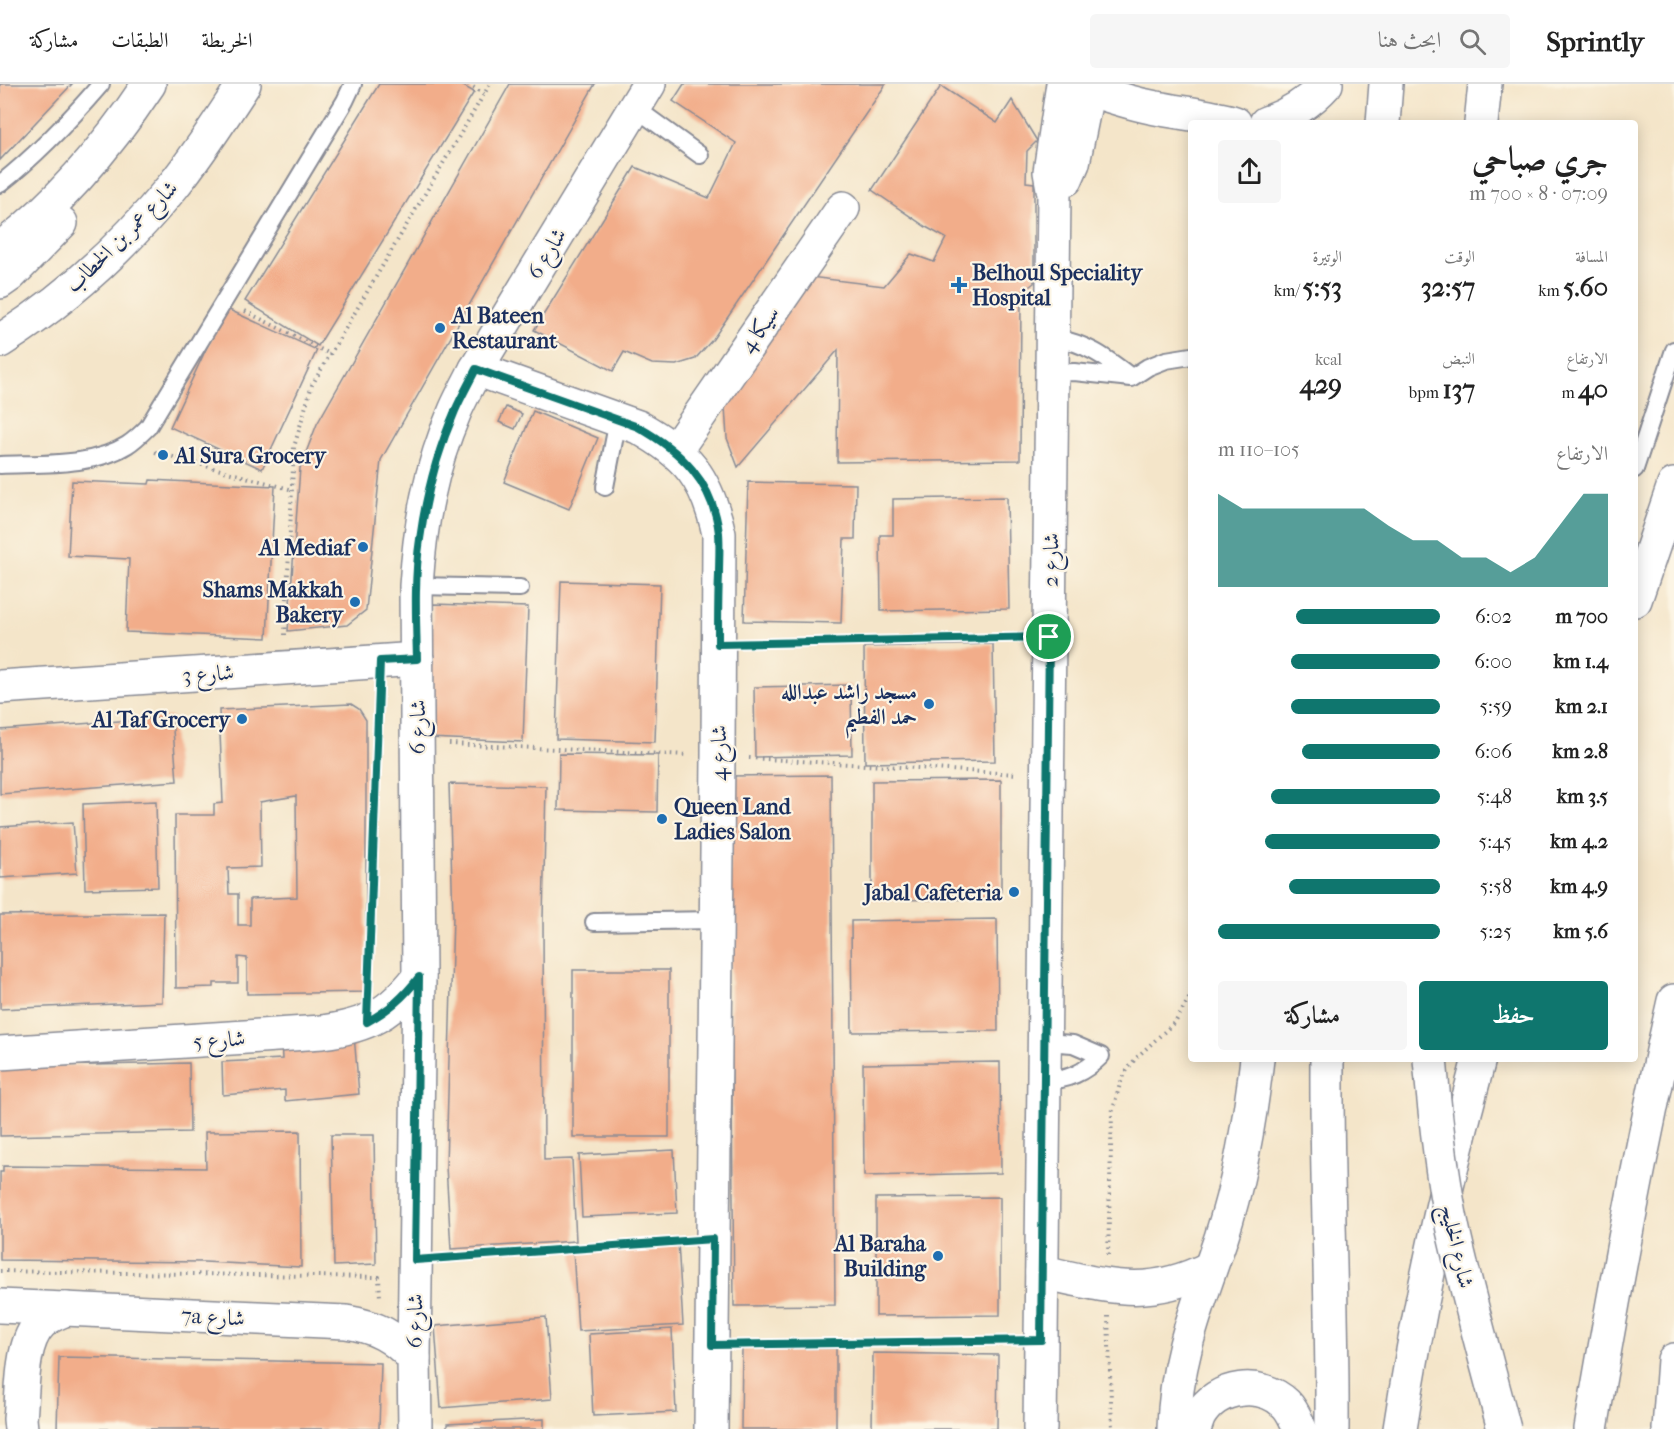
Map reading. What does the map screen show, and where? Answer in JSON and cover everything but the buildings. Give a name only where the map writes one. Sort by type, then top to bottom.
[{"type":"main road","points":[[0,282],[58,228],[94,179],[149,84]]},
{"type":"main road","name":"شارع عمر بن الخطاب","points":[[0,341],[56,301],[137,227],[206,142],[244,84]]},
{"type":"main road","points":[[1274,120],[1298,108],[1326,84]]},
{"type":"main road","points":[[1383,120],[1386,84]]},
{"type":"main road","points":[[1481,120],[1485,84]]},
{"type":"main road","points":[[1075,86],[1151,107],[1226,120]]},
{"type":"main road","name":"شارع 2","points":[[1040,1429],[1054,194],[1068,176],[1072,163],[1075,86]]},
{"type":"main road","name":"شارع 6","points":[[415,1429],[419,977],[416,586],[419,541],[430,485],[455,410],[476,369],[642,96]]},
{"type":"main road","points":[[0,249],[79,177],[129,115]]},
{"type":"main road","name":"4 سيكا","points":[[675,451],[843,208]]},
{"type":"main road","name":"شارع 4","points":[[476,369],[638,427],[657,438],[692,467],[705,487],[714,510],[719,534],[711,1429]]},
{"type":"main road","points":[[1638,591],[1674,485]]},
{"type":"main road","name":"شارع 3","points":[[0,687],[417,659]]},
{"type":"main road","name":"شارع 5","points":[[0,1053],[345,1029],[367,1022],[387,1011],[405,996],[419,977]]},
{"type":"main road","points":[[1591,1429],[1635,1184],[1674,1001]]},
{"type":"main road","points":[[1174,1429],[1177,1388],[1193,1316],[1221,1238],[1237,1183],[1252,1104],[1257,1062]]},
{"type":"main road","points":[[1327,1062],[1326,1134],[1332,1429]]},
{"type":"main road","name":"شارع الخليج","points":[[1430,1062],[1442,1171],[1453,1230],[1504,1429]]},
{"type":"main road","points":[[1400,1429],[1428,1269],[1452,1159],[1478,1062]]},
{"type":"main road","points":[[1042,1272],[1107,1286],[1149,1288],[1170,1284],[1210,1268]]},
{"type":"main road","name":"7a شارع","points":[[0,1306],[346,1322],[366,1326],[380,1332],[400,1344],[414,1358]]},
{"type":"main road","points":[[21,1429],[26,1349],[40,1323],[66,1310]]},
{"type":"main road","points":[[1669,1429],[1674,1360]]},
{"type":"main road","points":[[1194,1429],[1199,1416],[1219,1396],[1232,1390],[1247,1388],[1261,1390],[1281,1400],[1295,1417],[1300,1429]]},
{"type":"lane","points":[[0,184],[68,122],[101,84]]},
{"type":"lane","points":[[0,465],[77,461],[104,456],[128,445],[148,427],[345,101],[353,84]]},
{"type":"lane","points":[[642,96],[700,154]]},
{"type":"lane","points":[[1053,337],[1093,349],[1131,378]]},
{"type":"lane","points":[[1638,460],[1674,350]]},
{"type":"lane","points":[[1053,373],[1074,372],[1131,378],[1148,367],[1166,360],[1188,356]]},
{"type":"lane","points":[[605,487],[618,420]]},
{"type":"lane","points":[[416,586],[520,588]]},
{"type":"lane","points":[[594,921],[716,920]]},
{"type":"lane","points":[[1044,1042],[1073,1044],[1101,1056],[1089,1068],[1074,1076],[1059,1081],[1044,1081]]},
{"type":"path","points":[[468,84],[484,94]]},
{"type":"path","points":[[283,668],[294,447],[312,385],[490,84]]},
{"type":"path","points":[[225,301],[330,354]]},
{"type":"path","points":[[128,445],[293,490]]},
{"type":"path","points":[[718,644],[1049,637]]},
{"type":"path","points":[[367,1022],[380,661]]},
{"type":"path","points":[[1112,1429],[1107,1286],[1112,1113],[1120,1084],[1132,1064],[1176,1021],[1188,1000]]},
{"type":"path","points":[[415,1260],[713,1239]]},
{"type":"path","points":[[0,1271],[379,1277],[380,1332]]},
{"type":"path","points":[[712,1345],[1041,1340]]},
{"type":"place","name":"Belhoul Speciality Hospital","points":[[959,285]]},
{"type":"place","name":"Al Bateen Restaurant","points":[[440,328]]},
{"type":"place","name":"Al Sura Grocery","points":[[163,455]]},
{"type":"place","name":"Al Mediaf","points":[[363,547]]},
{"type":"place","name":"Shams Makkah Bakery","points":[[355,602]]},
{"type":"place","name":"مسجد راشد عبدالله حمد الفطيم","points":[[929,704]]},
{"type":"place","name":"Al Taf Grocery","points":[[242,719]]},
{"type":"place","name":"Queen Land Ladies Salon","points":[[662,819]]},
{"type":"place","name":"Jabal Cafeteria","points":[[1014,892]]},
{"type":"place","name":"Al Baraha Building","points":[[938,1256]]},
{"type":"route","points":[[476,369],[638,427],[675,451],[692,467],[705,487],[714,510],[719,534],[718,644],[1049,637],[1041,1340],[712,1345],[713,1239],[415,1260],[419,977],[405,996],[387,1011],[367,1022],[380,661],[417,659],[416,586],[419,541],[427,496],[439,453],[455,410],[476,369]]}]
